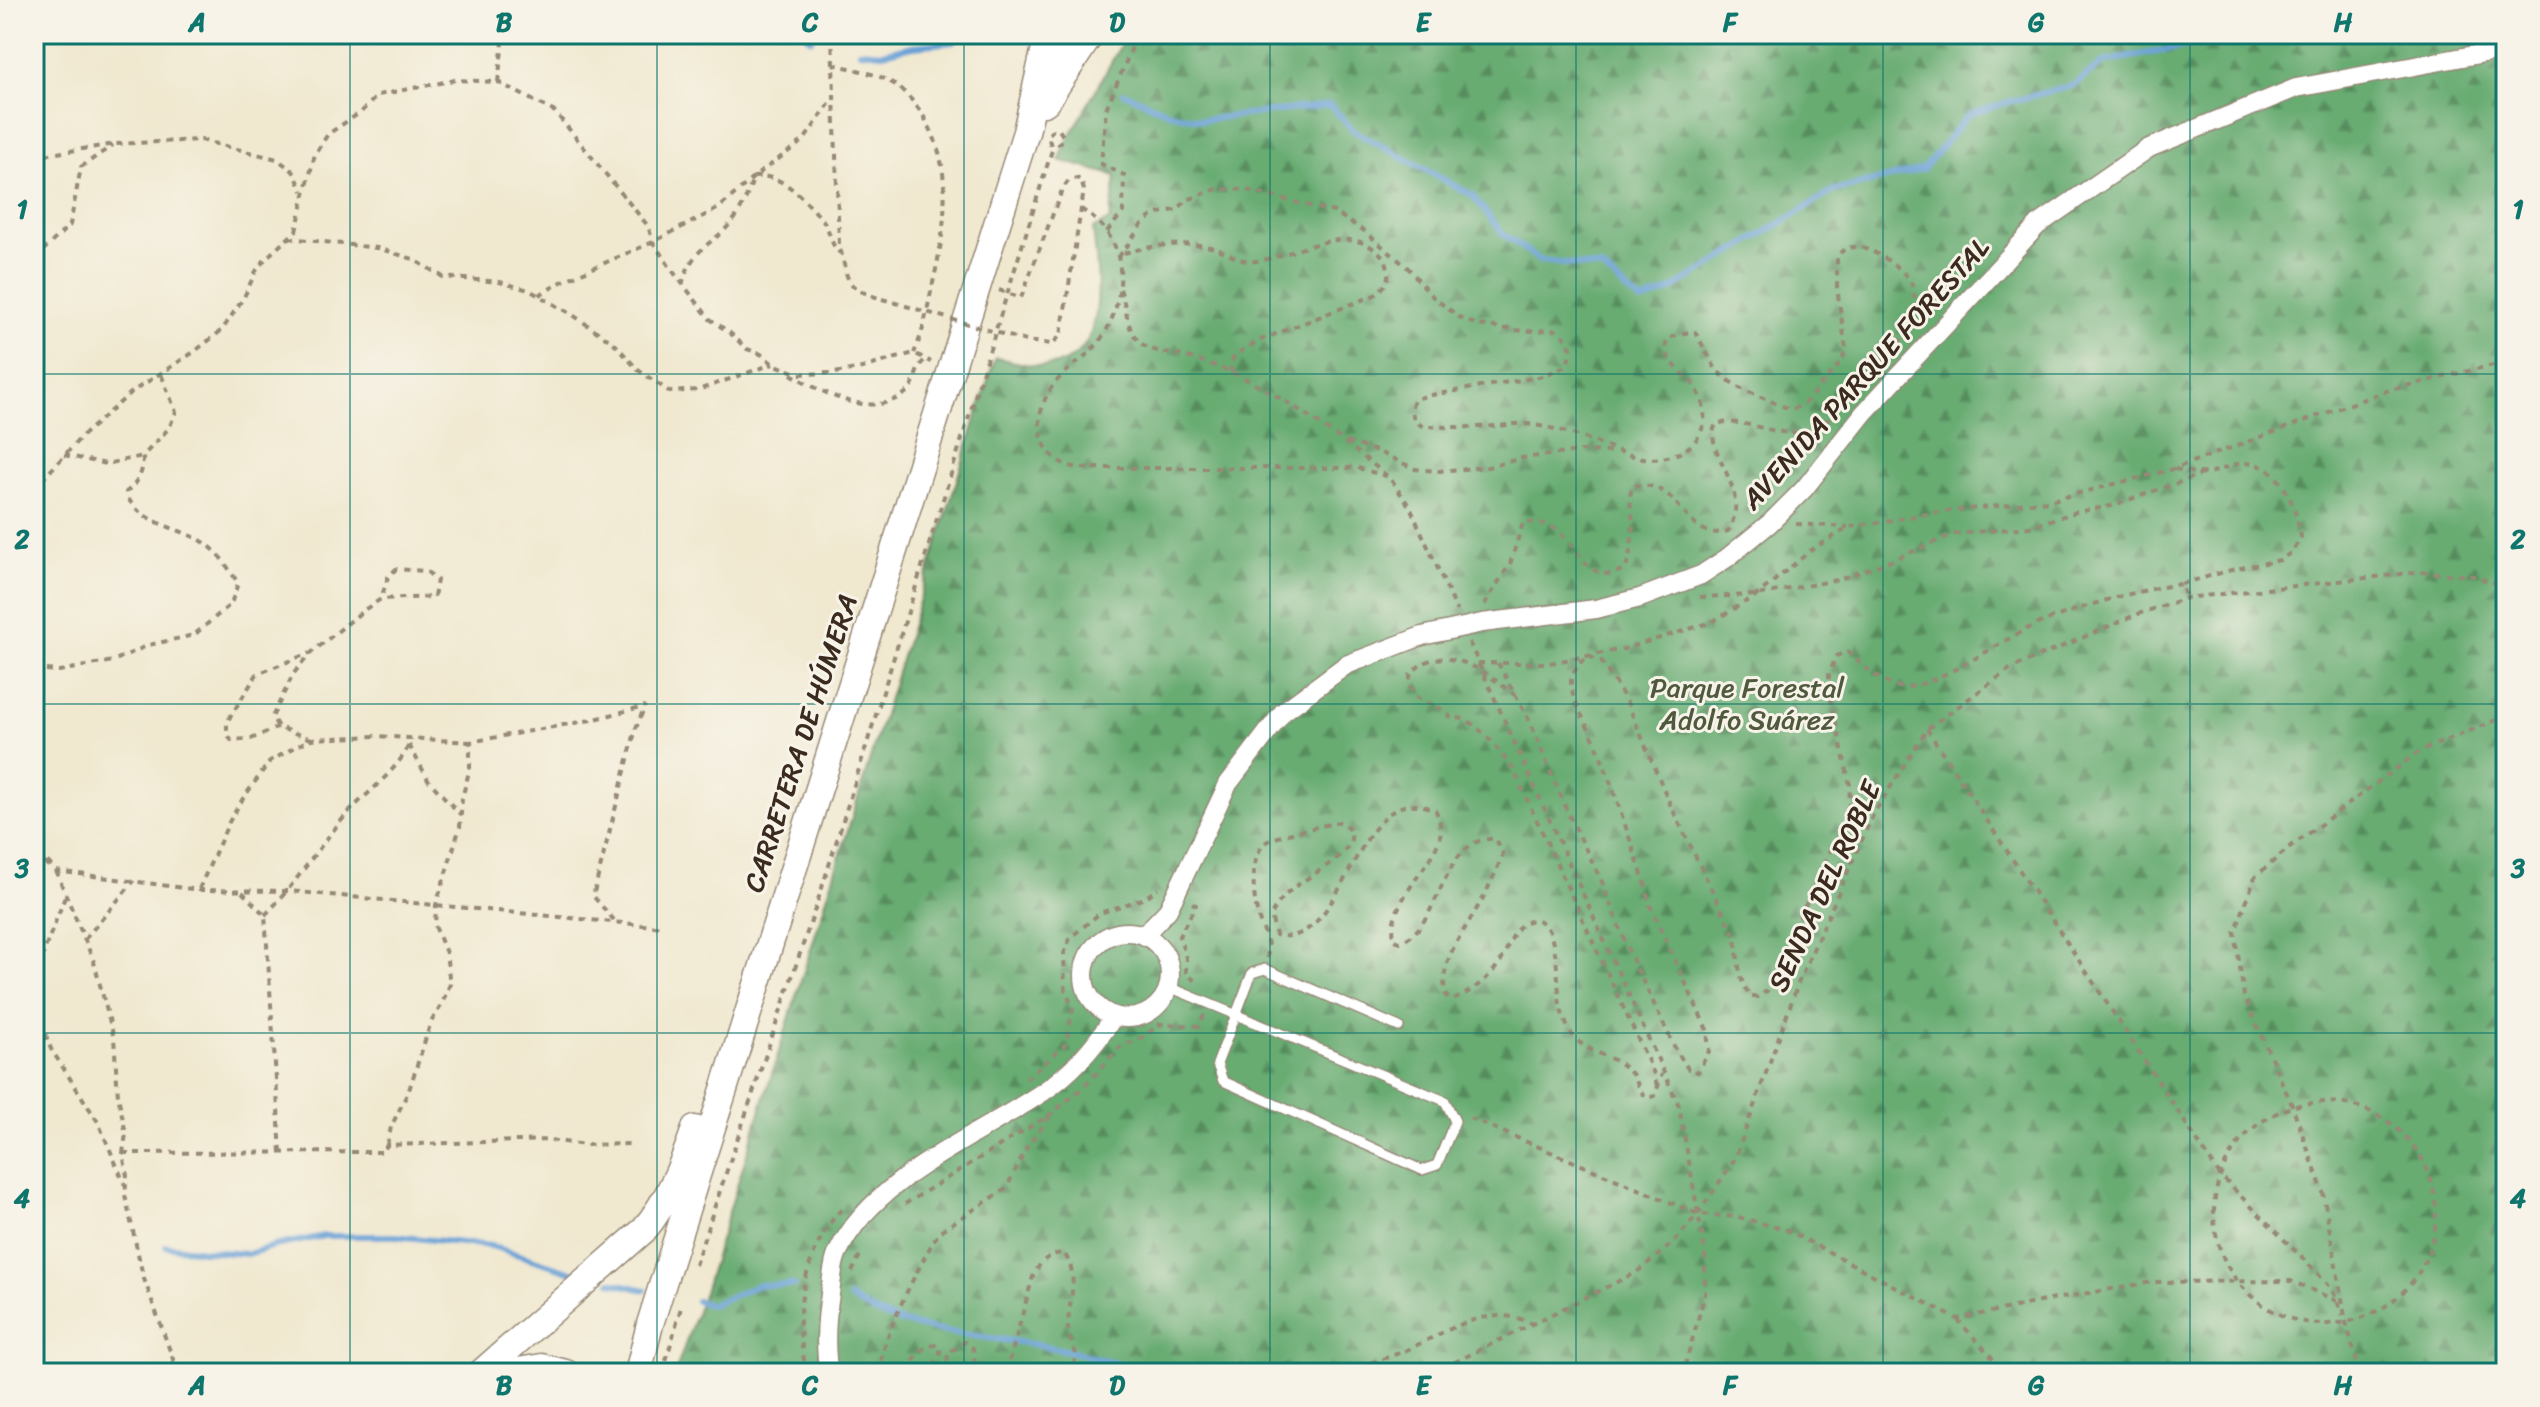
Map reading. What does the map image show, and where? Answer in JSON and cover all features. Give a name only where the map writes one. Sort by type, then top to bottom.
[{"type":"highway","points":[[1043,99],[1086,34]]},
{"type":"main road","name":"CARRETERA DE HÚMERA","points":[[638,1373],[647,1334],[1026,132],[1048,34]]},
{"type":"main road","name":"CARRETERA DE HÚMERA","points":[[1026,132],[1043,99],[1062,34]]},
{"type":"main road","points":[[481,1373],[616,1256],[660,1210],[678,1179],[704,1103],[731,1069]]},
{"type":"main road","points":[[506,1373],[527,1367],[566,1373]]},
{"type":"street","name":"AVENIDA PARQUE FORESTAL","points":[[1144,935],[1168,910],[1228,784],[1283,712],[1346,665],[1422,636],[1482,623],[1596,609],[1667,589],[1701,575],[1770,523],[1804,489],[1864,413],[2038,225],[2149,148],[2296,88],[2506,49]]},
{"type":"street","points":[[1121,932],[1144,935],[1157,944],[1166,956],[1170,971],[1169,987],[1161,1002],[1148,1013],[1131,1018],[1114,1016],[1099,1008],[1089,996],[1083,976],[1087,957],[1101,940],[1121,932]]},
{"type":"street","points":[[829,1373],[826,1320],[836,1254],[853,1225],[889,1189],[1045,1090],[1095,1045],[1114,1016]]},
{"type":"lane","points":[[1169,987],[1236,1016],[1445,1101],[1455,1121],[1437,1165],[1422,1170],[1223,1081],[1217,1064],[1236,1016],[1252,973],[1265,969],[1399,1027]]},
{"type":"path","points":[[498,82],[504,34]]},
{"type":"path","points":[[832,34],[839,245],[843,269],[850,283],[864,293],[1026,341],[1052,344],[1061,335],[1084,190],[1081,181],[1077,178],[1069,180],[1062,190],[1021,298],[999,290]]},
{"type":"path","points":[[1107,232],[1123,212],[1124,175],[1101,164],[1106,109],[1134,43],[1142,34]]},
{"type":"path","points":[[286,237],[377,248],[413,259],[443,277],[500,282],[539,295],[615,344],[638,370],[670,392],[698,390],[773,364],[799,374],[834,373],[914,353],[924,333],[941,249],[946,196],[942,164],[934,136],[900,87],[873,75],[833,64]]},
{"type":"path","points":[[34,489],[82,436],[133,391],[222,330],[244,297],[256,271],[286,237],[296,231],[315,154],[328,134],[361,112],[378,95],[455,80],[498,82],[555,112],[648,226],[653,242],[682,285],[710,319],[747,349],[761,354],[808,384],[851,403],[872,407],[894,400],[908,391],[915,382],[918,367],[927,361]]},
{"type":"path","points":[[539,295],[719,208],[804,140],[834,97]]},
{"type":"path","points":[[692,1274],[821,891],[1053,147],[1062,141],[1059,130],[1053,130],[1048,135],[1053,147]]},
{"type":"path","points":[[34,159],[115,144],[201,140],[277,159],[293,171],[304,193]]},
{"type":"path","points":[[34,259],[70,225],[81,167],[115,144]]},
{"type":"path","points":[[754,177],[771,176],[787,184],[821,219],[830,241],[842,255]]},
{"type":"path","points":[[682,285],[688,264],[736,216],[754,177]]},
{"type":"path","points":[[1232,373],[1230,365],[1235,355],[1258,341],[1375,295],[1387,280],[1388,269],[1379,252],[1356,239],[1314,245],[1253,262],[1196,244],[1118,256],[1131,243],[1145,219],[1161,212],[1177,210],[1187,200],[1217,189],[1247,190],[1334,212],[1363,230],[1408,268],[1434,298],[1462,319],[1478,325],[1524,331],[1556,330],[1571,348],[1569,359],[1562,368],[1539,377],[1414,400],[1411,407],[1415,421],[1422,426],[1522,423],[1552,429],[1649,461],[1673,456],[1690,448],[1700,437],[1705,422],[1697,389],[1668,358],[1666,346],[1670,337],[1679,332],[1695,332],[1717,371],[1737,387],[1792,410],[1804,404],[1842,361],[1846,350],[1837,288],[1837,256],[1845,249],[1856,246],[1873,252],[1896,266],[1912,284],[1912,319],[1904,337],[1833,417],[1813,429],[1801,431],[1769,430],[1726,421],[1716,424],[1712,432],[1714,445],[1735,492],[1734,521],[1728,531],[1715,535],[1704,532],[1659,489],[1646,484],[1632,486],[1629,511],[1633,519],[1633,533],[1629,558],[1626,568],[1615,574],[1593,570],[1575,554],[1556,527],[1535,521],[1523,523],[1510,564],[1485,601],[1482,623]]},
{"type":"path","points":[[1120,289],[1127,307],[1128,328],[1140,343],[1155,352],[1204,361],[1232,373],[1345,441],[1389,477]]},
{"type":"path","points":[[914,353],[934,363]]},
{"type":"path","points":[[1770,523],[1850,527],[1939,512],[2049,501],[2173,469],[2389,390],[2506,362]]},
{"type":"path","points":[[64,455],[106,464],[143,456],[169,428],[176,412],[161,374]]},
{"type":"path","points":[[1345,441],[1377,451],[1415,469],[1438,471],[1488,467],[1522,458],[1583,451],[1617,452]]},
{"type":"path","points":[[34,669],[59,671],[113,661],[149,645],[194,635],[231,604],[238,583],[219,556],[203,541],[153,520],[128,501],[126,492],[143,472],[143,456]]},
{"type":"path","points":[[1588,656],[1601,661],[1626,700],[1670,804],[1734,935],[1740,983],[1751,997],[1757,997],[1767,991],[1849,808],[1850,785],[1830,696],[1829,675],[1836,656],[1847,652],[1884,680],[1902,688],[1923,683],[2039,623],[2134,592],[2280,560],[2292,552],[2301,537],[2294,507],[2278,478],[2266,468],[2244,463],[2111,506],[2076,512],[2029,527],[1954,534],[1837,580],[1757,595],[1687,596],[1667,589]]},
{"type":"path","points":[[2173,469],[2206,473]]},
{"type":"path","points":[[1478,663],[1550,663],[1624,649],[1712,622],[1757,595],[1814,548],[1850,527]]},
{"type":"path","points":[[381,599],[434,597],[437,580],[426,571],[396,569],[388,577],[381,599],[311,653],[294,673],[272,717],[278,727],[311,739],[377,736],[470,742],[591,720],[645,706],[636,728],[593,896],[615,922]]},
{"type":"path","name":"SENDA DEL ROBLE","points":[[1433,1373],[1637,1272],[1672,1244],[1698,1214],[1735,1159],[1799,981],[1874,813],[1927,729],[2010,669],[2135,615],[2186,598],[2420,572],[2474,576],[2506,587]]},
{"type":"path","points":[[2181,584],[2186,598]]},
{"type":"path","points":[[278,727],[251,739],[231,740],[227,734],[227,722],[257,674],[311,653]]},
{"type":"path","points":[[1498,663],[1519,699],[1567,811],[1602,882],[1629,952],[1675,1048],[1688,1069],[1698,1072],[1709,1051],[1707,1030],[1649,903],[1605,766],[1589,724],[1574,698],[1571,679],[1577,665],[1588,656]]},
{"type":"path","points":[[1519,699],[1473,666],[1441,658],[1427,660],[1410,675],[1410,688],[1421,702],[1441,709],[1451,717],[1462,718],[1500,751],[1513,769],[1655,1076],[1657,1089]]},
{"type":"path","points":[[2360,1373],[2346,1322],[2323,1192],[2292,1105],[2244,996],[2235,933],[2255,877],[2420,751],[2506,716]]},
{"type":"path","points":[[1927,729],[2219,1174],[2331,1287],[2346,1322]]},
{"type":"path","points":[[265,915],[289,891],[340,823],[389,772],[411,738]]},
{"type":"path","points":[[199,890],[229,822],[270,761],[311,739]]},
{"type":"path","points":[[123,1153],[383,1152],[409,1090],[431,1022],[450,984],[446,953],[435,926],[436,905],[460,827],[462,798],[470,768],[470,742]]},
{"type":"path","points":[[409,745],[429,781],[461,815]]},
{"type":"path","points":[[1265,969],[1270,945],[1258,919],[1254,888],[1254,869],[1264,843],[1275,837],[1339,822],[1352,832],[1351,840],[1326,869],[1297,885],[1275,908],[1271,916],[1276,935],[1300,934],[1333,902],[1373,830],[1396,810],[1410,804],[1424,804],[1436,811],[1440,838],[1399,907],[1393,934],[1395,940],[1409,939],[1449,873],[1472,843],[1486,838],[1496,839],[1503,854],[1494,878],[1451,951],[1443,985],[1446,996],[1453,1000],[1467,994],[1499,965],[1521,924],[1540,921],[1547,925],[1551,937],[1560,1007],[1572,1035],[1579,1043],[1631,1073],[1640,1093],[1648,1098],[1655,1096],[1663,1072]]},
{"type":"path","points":[[34,842],[56,871],[85,939],[114,1038],[118,1096],[126,1134],[123,1153],[126,1188],[143,1276],[178,1373]]},
{"type":"path","points":[[34,856],[56,871],[199,890],[289,891],[664,927]]},
{"type":"path","points":[[85,939],[134,881]]},
{"type":"path","points":[[904,1205],[1051,1114],[1085,1086],[1120,1047],[1141,1038],[1160,1024],[1199,1026],[1211,996],[1186,973],[1186,958],[1179,936],[1196,905],[1156,887],[1145,898],[1100,913],[1070,938],[1064,954],[1065,989],[1073,1009],[1065,1045],[1024,1080]]},
{"type":"path","points":[[240,890],[265,915],[281,1153]]},
{"type":"path","points":[[66,896],[44,951],[35,1005],[51,1049],[98,1122],[126,1188]]},
{"type":"path","points":[[2334,1101],[2371,1110],[2415,1144],[2437,1195],[2429,1259],[2398,1300],[2346,1322],[2303,1324],[2259,1304],[2234,1281],[2213,1215],[2219,1174],[2262,1120],[2292,1105],[2334,1101]]},
{"type":"path","points":[[880,1373],[880,1362],[896,1319],[934,1240],[942,1230],[1006,1189],[1027,1147],[1051,1114]]},
{"type":"path","points":[[1470,1118],[1698,1214],[1738,1217],[1787,1230],[1957,1319],[2006,1373]]},
{"type":"path","points":[[387,1145],[550,1140],[585,1145],[630,1144]]},
{"type":"path","points":[[806,1373],[800,1326],[809,1269],[820,1240],[834,1216],[845,1205]]},
{"type":"path","points":[[1683,1373],[1705,1294],[1705,1252],[1698,1214]]},
{"type":"path","points":[[847,1284],[862,1251]]},
{"type":"path","points":[[1006,1373],[1034,1273],[1050,1254],[1064,1253],[1073,1275],[1068,1325],[1077,1356],[1070,1373]]},
{"type":"path","points":[[1957,1319],[2152,1282],[2291,1281],[2337,1301]]},
{"type":"path","points":[[663,1373],[683,1303]]},
{"type":"path","points":[[1350,1373],[1356,1367],[1416,1346],[1470,1321],[1494,1315],[1522,1319],[1534,1325]]},
{"type":"path","points":[[946,1373],[948,1353],[965,1342],[973,1348],[975,1364],[972,1373]]},
{"type":"path","points":[[910,1373],[917,1353],[929,1345],[937,1345],[940,1354],[929,1373]]},
{"type":"green space","name":"Parque Forestal Adolfo Suárez","points":[[1127,34],[2506,34],[2506,1373],[675,1373],[704,1292],[995,358],[1038,366],[1066,361],[1081,350],[1091,333],[1098,292],[1093,229],[1110,220],[1116,176],[1059,160]]},
{"type":"waterway","points":[[805,34],[811,39]]},
{"type":"waterway","points":[[1124,93],[1170,113],[1201,120],[1330,105],[1354,131],[1472,195],[1503,234],[1541,261],[1602,268],[1641,302],[1669,291],[1833,191],[1923,169],[1968,115],[2074,85],[2104,62],[2197,44],[2204,34]]},
{"type":"waterway","points":[[860,51],[883,53],[954,42]]},
{"type":"waterway","points":[[166,1246],[248,1254],[324,1236],[395,1236],[491,1246],[575,1273]]},
{"type":"waterway","points":[[611,1282],[645,1290]]},
{"type":"waterway","points":[[697,1301],[711,1305],[758,1285],[794,1285]]},
{"type":"waterway","points":[[850,1298],[902,1322],[940,1331],[1034,1344],[1107,1361],[1142,1373]]}]
